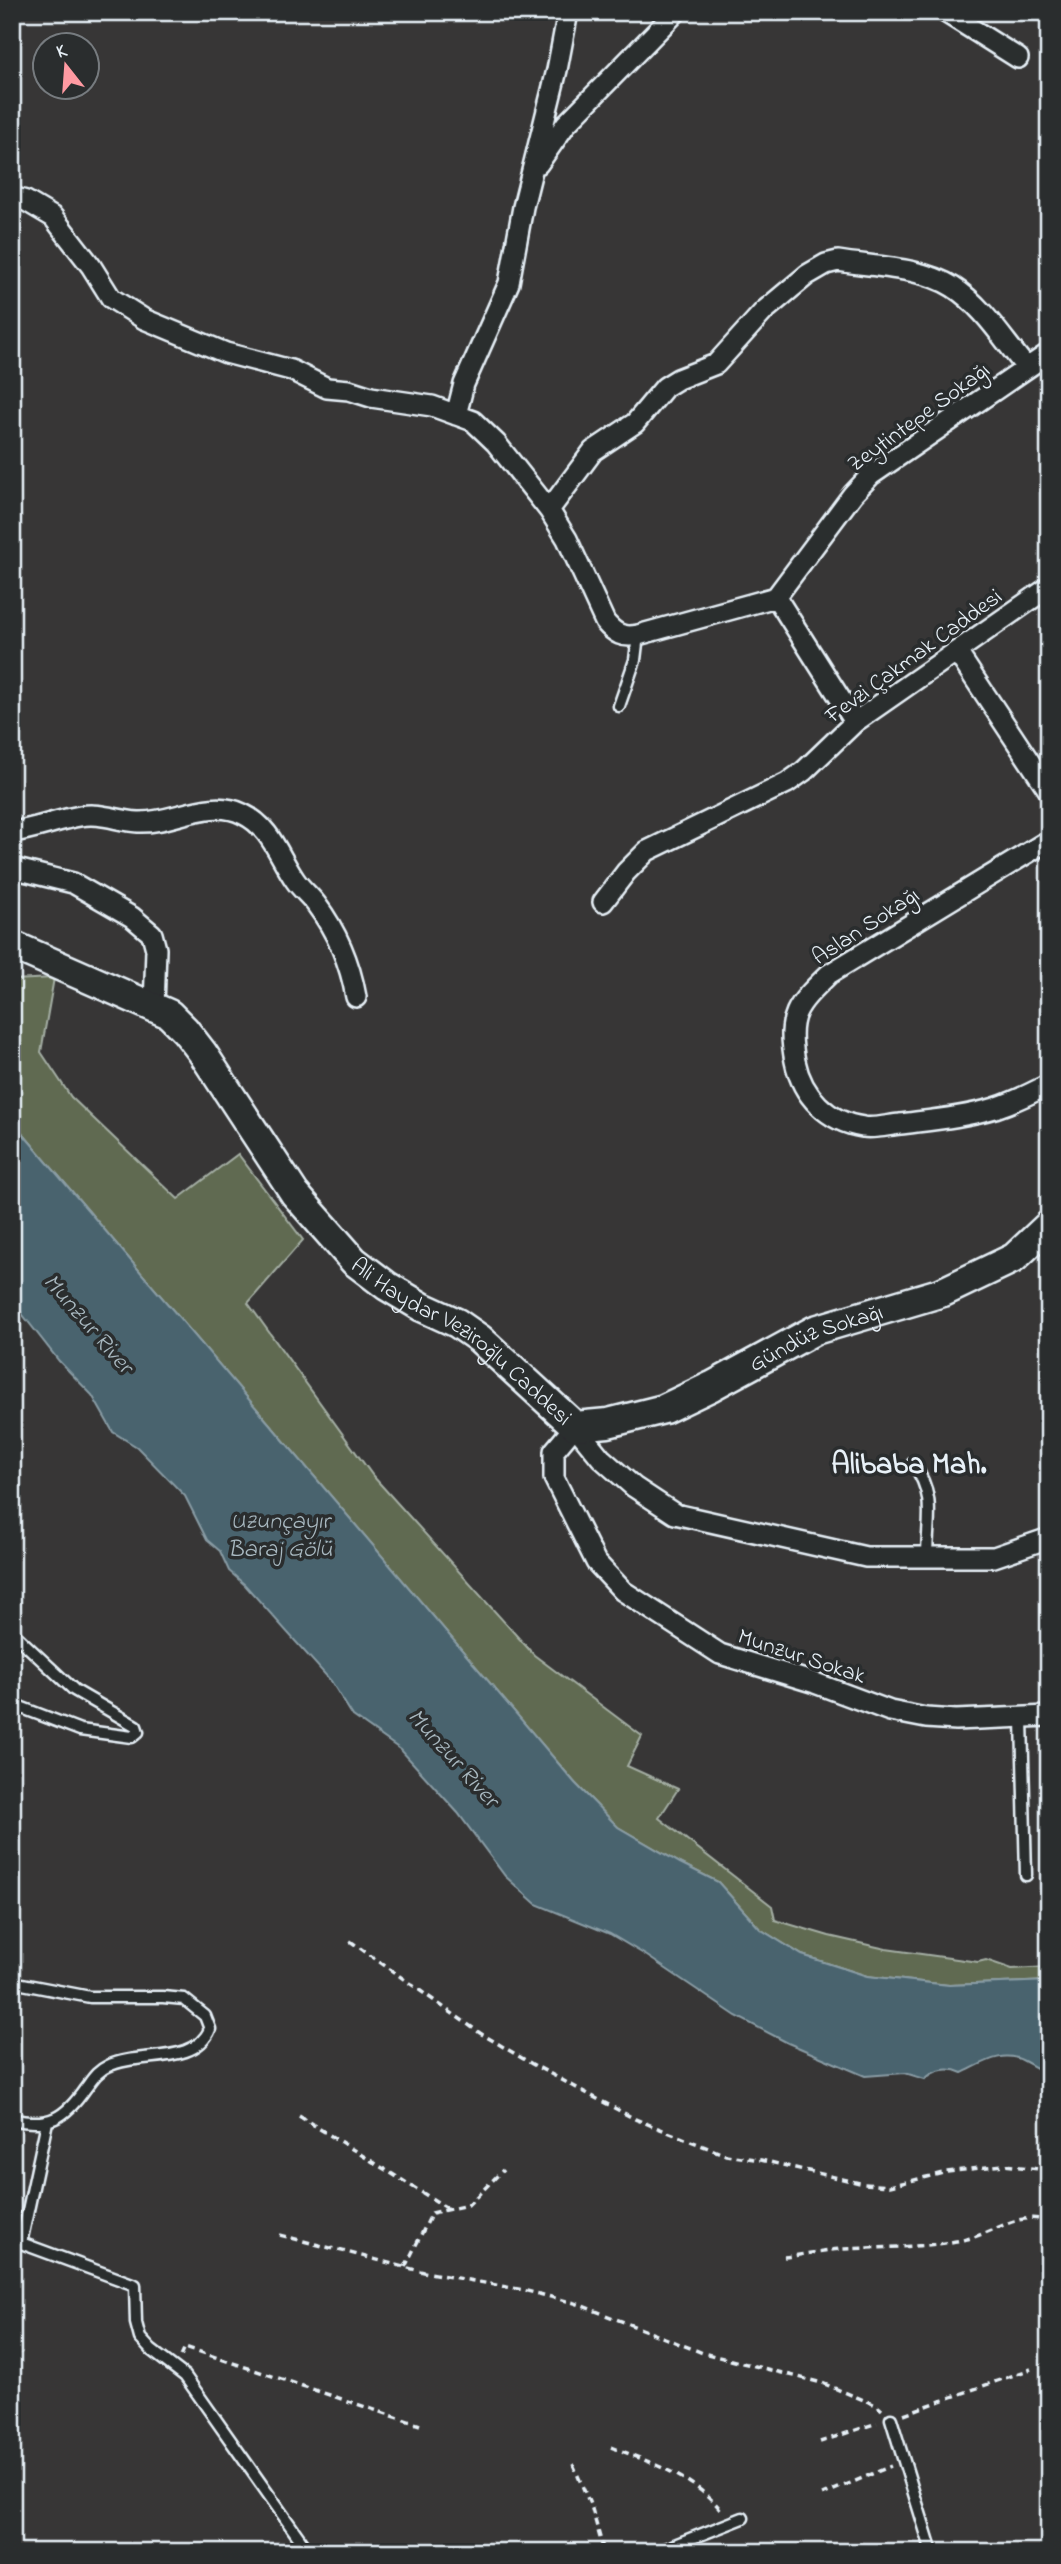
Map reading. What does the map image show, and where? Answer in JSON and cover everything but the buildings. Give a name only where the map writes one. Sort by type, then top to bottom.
[{"type":"main road","name":"Ali Haydar Veziroğlu Caddesi","points":[[12,945],[169,1014],[185,1030],[295,1194],[354,1261],[387,1286],[481,1339],[575,1426]]},
{"type":"main road","name":"Gündüz Sokağı","points":[[575,1426],[608,1423],[664,1409],[815,1330],[943,1292],[1014,1258],[1049,1225]]},
{"type":"street","points":[[456,415],[464,384],[509,283],[523,207],[557,70],[568,12]]},
{"type":"street","points":[[532,173],[566,124],[676,12]]},
{"type":"street","points":[[945,12],[1018,58]]},
{"type":"street","points":[[12,197],[26,201],[52,217],[71,238],[111,298],[144,319],[226,353],[272,363],[327,388],[432,406],[473,421],[496,443],[549,509],[567,539],[605,622],[613,632],[626,638],[776,597],[855,722]]},
{"type":"street","points":[[549,509],[593,451],[635,424],[666,387],[678,379],[716,364],[764,311],[807,275],[826,264],[838,261],[915,272],[952,286],[971,302],[1026,367]]},
{"type":"street","name":"Zeytintepe Sokağı","points":[[776,597],[853,494],[871,475],[1049,352]]},
{"type":"street","name":"Fevzi Çakmak Caddesi","points":[[604,902],[626,872],[647,850],[787,783],[804,771],[855,722],[1049,587]]},
{"type":"street","points":[[957,652],[1049,791]]},
{"type":"street","points":[[12,832],[90,815],[138,822],[156,821],[208,809],[224,809],[243,814],[272,840],[294,879],[332,928],[345,954],[356,997]]},
{"type":"street","name":"Aslan Sokağı","points":[[1049,840],[829,974],[807,995],[792,1018],[790,1039],[797,1071],[811,1099],[835,1119],[865,1128],[994,1108],[1049,1084]]},
{"type":"street","points":[[12,868],[74,883],[132,917],[152,934],[156,949],[154,1007]]},
{"type":"street","name":"Ali Haydar Veziroğlu Caddesi","points":[[575,1426],[601,1458],[626,1480],[675,1514],[866,1558],[994,1557],[1049,1538]]},
{"type":"street","name":"Munzur Sokak","points":[[575,1426],[554,1451],[554,1478],[596,1562],[623,1591],[720,1654],[815,1682],[890,1711],[926,1718],[1049,1716]]},
{"type":"lane","points":[[619,706],[635,660],[638,635]]},
{"type":"lane","points":[[913,1463],[927,1485],[929,1498],[927,1558]]},
{"type":"lane","points":[[12,1632],[74,1690],[136,1726],[138,1732],[132,1737],[80,1730],[12,1704]]},
{"type":"lane","points":[[1022,1718],[1026,1875]]},
{"type":"lane","points":[[12,1982],[90,1997],[163,1997],[184,2000],[205,2016],[210,2029],[206,2039],[181,2052],[108,2066],[96,2074],[63,2116],[47,2122],[12,2119]]},
{"type":"lane","points":[[47,2122],[21,2243],[135,2285],[136,2323],[141,2338],[150,2350],[185,2376],[309,2552]]},
{"type":"lane","points":[[891,2419],[932,2552]]},
{"type":"lane","points":[[656,2552],[743,2518]]},
{"type":"path","points":[[350,1941],[480,2033],[532,2064],[635,2119],[726,2155],[761,2160],[863,2184],[890,2186],[947,2172],[1003,2165],[1049,2170]]},
{"type":"path","points":[[299,2116],[447,2208]]},
{"type":"path","points":[[405,2267],[432,2213],[468,2205],[503,2171]]},
{"type":"path","points":[[784,2257],[838,2249],[964,2239],[1014,2220],[1025,2218],[1049,2221]]},
{"type":"path","points":[[280,2235],[405,2267],[575,2303],[703,2353],[822,2383],[876,2405],[891,2419]]},
{"type":"path","points":[[12,2345],[22,2353]]},
{"type":"path","points":[[176,2367],[185,2347],[420,2425]]},
{"type":"path","points":[[820,2442],[1031,2370]]},
{"type":"path","points":[[611,2447],[650,2462],[701,2490],[731,2523]]},
{"type":"path","points":[[822,2495],[904,2461]]},
{"type":"path","points":[[573,2464],[592,2509],[604,2552]]},
{"type":"green space","points":[[54,978],[41,1052],[71,1097],[178,1199],[238,1154],[303,1240],[248,1303],[373,1476],[534,1655],[642,1736],[627,1766],[678,1789],[659,1818],[772,1906],[775,1920],[886,1949],[978,1962],[986,1960],[1012,1969],[1049,1967],[1049,1981],[949,1985],[867,1976],[802,1955],[760,1929],[718,1882],[618,1827],[575,1783],[12,1121],[12,980]]},
{"type":"water","name":"Uzunçayır Baraj Gölü","points":[[12,1121],[575,1783],[618,1827],[718,1882],[760,1929],[802,1955],[867,1976],[949,1985],[1049,1981],[1049,2072],[1016,2058],[1000,2057],[962,2073],[942,2070],[925,2079],[905,2073],[865,2076],[788,2043],[736,2016],[610,1934],[536,1904],[505,1876],[458,1813],[401,1750],[353,1716],[331,1681],[245,1585],[229,1571],[220,1551],[207,1540],[185,1496],[137,1447],[113,1432],[92,1395],[59,1361],[12,1301]]},
{"type":"district","name":"Alibaba Mah.","points":[[909,1463]]},
{"type":"water label","name":"Munzur River","points":[[89,1323]]},
{"type":"water label","name":"Munzur River","points":[[454,1757]]}]
